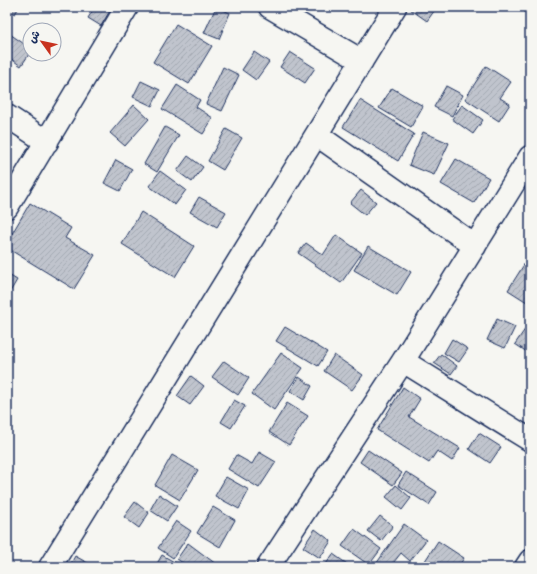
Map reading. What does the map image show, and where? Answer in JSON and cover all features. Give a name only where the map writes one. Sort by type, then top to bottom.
[{"type":"street","points":[[7,207],[127,7]]},
{"type":"street","points":[[270,7],[362,61]]},
{"type":"street","points":[[50,567],[395,7]]},
{"type":"street","points":[[7,116],[47,142]]},
{"type":"street","points":[[317,135],[474,246]]},
{"type":"street","points":[[268,567],[404,361],[530,157]]},
{"type":"street","points":[[404,361],[530,440]]},
{"type":"street","points":[[526,567],[530,561]]},
{"type":"building","points":[[7,7],[19,7],[15,14],[7,10]]},
{"type":"building","points":[[95,7],[112,7],[101,26],[88,18]]},
{"type":"building","points":[[216,7],[230,13],[219,39],[204,33]]},
{"type":"building","points":[[407,7],[437,7],[427,21]]},
{"type":"building","points":[[176,24],[212,46],[189,84],[153,62]]},
{"type":"building","points":[[7,32],[22,42],[22,62],[24,62],[21,66],[7,56]]},
{"type":"building","points":[[254,52],[269,62],[256,80],[242,70]]},
{"type":"building","points":[[290,52],[315,68],[305,83],[280,67]]},
{"type":"building","points":[[486,66],[511,82],[500,98],[510,104],[499,121],[465,99]]},
{"type":"building","points":[[223,67],[239,75],[222,111],[206,104]]},
{"type":"building","points":[[141,81],[160,90],[152,106],[133,97]]},
{"type":"building","points":[[177,85],[200,100],[196,107],[213,118],[203,134],[162,109]]},
{"type":"building","points":[[446,86],[463,95],[452,116],[434,107]]},
{"type":"building","points":[[392,88],[423,106],[411,127],[379,108]]},
{"type":"building","points":[[360,100],[414,134],[398,161],[343,127]]},
{"type":"building","points":[[134,105],[149,119],[125,146],[110,133]]},
{"type":"building","points":[[462,105],[483,120],[473,134],[452,119]]},
{"type":"building","points":[[165,127],[179,135],[157,172],[144,164]]},
{"type":"building","points":[[226,129],[242,138],[223,170],[208,161]]},
{"type":"building","points":[[423,132],[449,143],[434,175],[409,165]]},
{"type":"building","points":[[188,156],[203,167],[192,182],[177,171]]},
{"type":"building","points":[[456,159],[489,178],[474,203],[441,184]]},
{"type":"building","points":[[116,160],[132,169],[120,191],[104,183]]},
{"type":"building","points":[[160,171],[186,190],[175,205],[149,186]]},
{"type":"building","points":[[361,190],[376,202],[365,215],[350,203]]},
{"type":"building","points":[[199,197],[226,212],[217,227],[190,212]]},
{"type":"building","points":[[30,203],[71,228],[65,238],[95,255],[74,289],[7,248],[7,242]]},
{"type":"building","points":[[141,212],[194,246],[175,277],[122,244]]},
{"type":"building","points":[[336,235],[362,253],[341,283],[298,253],[306,243],[323,255]]},
{"type":"building","points":[[368,246],[411,272],[397,295],[354,270]]},
{"type":"building","points":[[530,255],[530,304],[508,290]]},
{"type":"building","points":[[7,274],[17,280],[7,297]]},
{"type":"building","points":[[497,319],[515,327],[505,348],[487,340]]},
{"type":"building","points":[[530,322],[530,354],[515,344]]},
{"type":"building","points":[[285,327],[327,352],[318,366],[276,341]]},
{"type":"building","points":[[452,339],[468,349],[459,362],[444,353]]},
{"type":"building","points":[[281,353],[303,368],[274,410],[252,394]]},
{"type":"building","points":[[441,354],[457,366],[451,374],[434,363]]},
{"type":"building","points":[[334,355],[363,375],[352,390],[324,371]]},
{"type":"building","points":[[224,361],[249,378],[238,395],[212,377]]},
{"type":"building","points":[[191,376],[204,386],[190,405],[177,396]]},
{"type":"building","points":[[299,377],[312,386],[304,400],[290,391]]},
{"type":"building","points":[[403,387],[420,399],[409,417],[460,448],[452,461],[437,451],[429,463],[377,430]]},
{"type":"building","points":[[234,400],[245,406],[231,428],[221,422]]},
{"type":"building","points":[[287,403],[308,416],[289,445],[269,432]]},
{"type":"building","points":[[479,433],[501,447],[490,463],[469,449]]},
{"type":"building","points":[[368,450],[402,473],[393,485],[360,462]]},
{"type":"building","points":[[259,452],[276,462],[259,488],[228,469],[236,455],[252,464]]},
{"type":"building","points":[[172,455],[198,470],[180,500],[155,485]]},
{"type":"building","points":[[406,472],[437,492],[429,505],[398,485]]},
{"type":"building","points":[[226,477],[249,490],[239,509],[215,496]]},
{"type":"building","points":[[396,485],[411,498],[402,510],[386,497]]},
{"type":"building","points":[[159,494],[177,506],[167,521],[150,510]]},
{"type":"building","points":[[135,502],[149,513],[139,528],[124,517]]},
{"type":"building","points":[[213,507],[235,520],[220,547],[197,533]]},
{"type":"building","points":[[380,516],[393,526],[381,541],[368,531]]},
{"type":"building","points":[[176,521],[191,531],[173,558],[158,548]]},
{"type":"building","points":[[404,524],[426,540],[410,561],[401,553],[390,567],[374,567]]},
{"type":"building","points":[[315,529],[331,541],[320,558],[303,547]]},
{"type":"building","points":[[354,529],[381,549],[369,565],[342,546]]},
{"type":"building","points":[[438,541],[464,558],[458,567],[421,567]]},
{"type":"building","points":[[188,543],[216,564],[213,567],[189,567],[177,559]]},
{"type":"building","points":[[333,554],[350,566],[324,567]]},
{"type":"building","points":[[162,555],[183,567],[155,567]]},
{"type":"building","points":[[75,556],[95,567],[69,567]]}]
